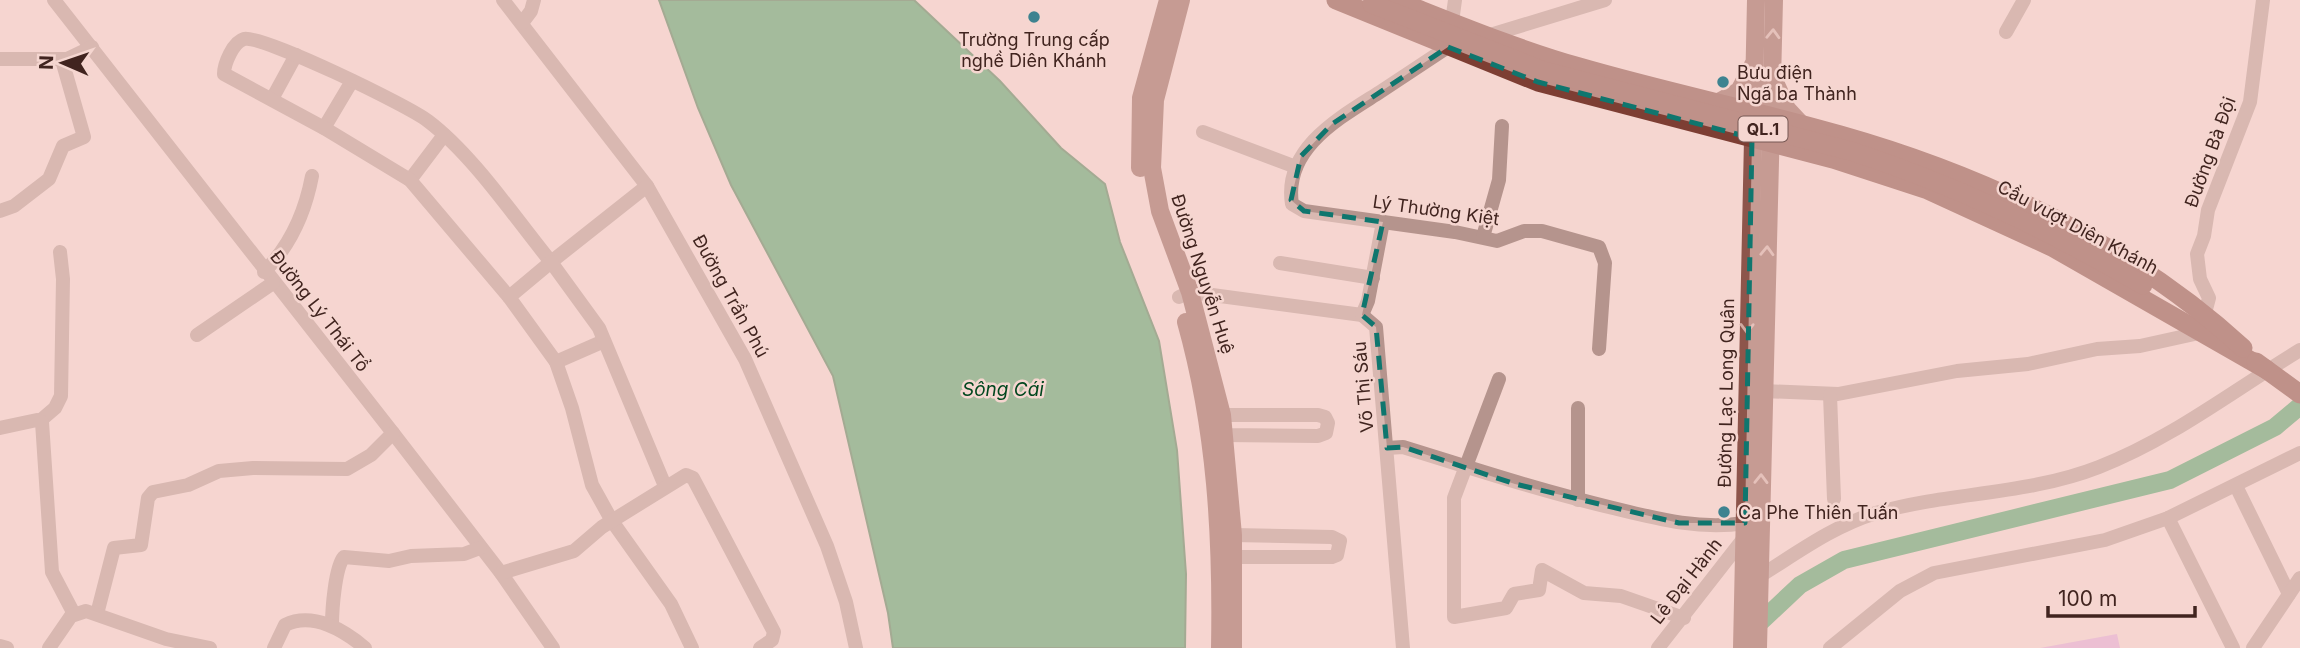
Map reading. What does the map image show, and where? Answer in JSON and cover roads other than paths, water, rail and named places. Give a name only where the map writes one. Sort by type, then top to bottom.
[{"type":"highway","name":"QL.1","points":[[1336,0],[1448,47],[1552,86],[1879,172],[1973,208],[2202,323],[2293,389]]},
{"type":"highway","name":"QL.1","points":[[1395,0],[1486,36],[1578,67],[1801,124],[1896,152],[2007,197],[2076,231],[2183,296],[2202,323]]},
{"type":"highway","name":"Cầu vượt Diên Khánh","points":[[1365,1],[1544,71],[1854,152],[1902,168],[2029,221],[2143,285],[2267,370]]},
{"type":"main road","name":"Đường Nguyễn Huệ","points":[[1167,0],[1142,99],[1140,156],[1149,216],[1184,295]]},
{"type":"main road","name":"Đường Nguyễn Huệ","points":[[1181,0],[1155,100],[1152,168],[1160,211],[1218,425],[1233,535],[1233,648]]},
{"type":"main road","points":[[1756,0],[1755,62],[1762,114],[1761,140]]},
{"type":"main road","points":[[1762,114],[1772,71],[1774,0]]},
{"type":"main road","points":[[1717,103],[1739,91],[1755,62]]},
{"type":"main road","points":[[1772,71],[1781,99],[1801,124]]},
{"type":"main road","name":"Đường Lạc Long Quân","points":[[1758,648],[1763,391],[1761,140]]},
{"type":"main road","name":"Đường Lạc Long Quân","points":[[1742,648],[1761,140]]},
{"type":"main road","name":"Đường Nguyễn Huệ","points":[[1218,425],[1220,648]]},
{"type":"street","name":"Đường Trần Phú","points":[[503,0],[647,186],[753,375],[827,546],[846,602],[856,648]]},
{"type":"street","points":[[522,23],[531,11],[534,0]]},
{"type":"street","points":[[1452,22],[1455,0]]},
{"type":"street","points":[[1486,36],[1562,6],[1605,0]]},
{"type":"street","points":[[2006,32],[2024,0]]},
{"type":"street","name":"Đường Bà Đội","points":[[2202,323],[2209,298],[2200,279],[2197,254],[2204,236],[2208,210],[2252,91],[2263,0]]},
{"type":"street","name":"Đường Lý Thái Tổ","points":[[60,3],[268,277],[501,573],[553,648]]},
{"type":"street","points":[[665,486],[594,319],[551,262],[444,135],[427,120],[296,55],[256,39],[245,38],[236,44],[224,67],[225,74],[324,128],[410,180],[509,297],[556,362],[575,419],[586,473],[612,521],[671,604],[692,648]]},
{"type":"street","points":[[0,59],[62,60],[92,47]]},
{"type":"street","points":[[1203,132],[1296,167],[1309,146],[1332,124],[1448,47]]},
{"type":"street","points":[[272,99],[296,55]]},
{"type":"street","points":[[0,211],[14,206],[49,179],[64,146],[83,137],[62,60]]},
{"type":"street","points":[[324,128],[352,81]]},
{"type":"street","points":[[1483,237],[1499,180],[1502,126]]},
{"type":"street","points":[[410,180],[444,135]]},
{"type":"street","name":"Lý Thường Kiệt","points":[[1296,167],[1291,200],[1296,209],[1499,241],[1520,232],[1536,230],[1601,248],[1605,263],[1599,349]]},
{"type":"street","points":[[197,335],[268,277],[297,227],[312,176]]},
{"type":"street","points":[[509,297],[647,186]]},
{"type":"street","points":[[1184,295],[1362,315],[1373,278],[1383,222]]},
{"type":"street","points":[[0,428],[41,420],[58,403],[62,392],[60,252]]},
{"type":"street","points":[[1280,263],[1373,278]]},
{"type":"street","name":"Võ Thị Sáu","points":[[1362,315],[1376,327],[1403,648]]},
{"type":"street","points":[[1763,391],[1830,396],[2097,349],[2140,346],[2202,323]]},
{"type":"street","points":[[556,362],[604,341]]},
{"type":"street","points":[[1760,576],[1830,533],[1878,513],[2050,481],[2097,468],[2148,444],[2300,350]]},
{"type":"street","points":[[1499,379],[1454,498],[1454,617],[1506,608],[1514,594],[1539,590],[1542,570],[1584,593],[1621,596],[1684,618]]},
{"type":"street","points":[[1830,396],[1833,499]]},
{"type":"street","points":[[1578,408],[1578,500]]},
{"type":"street","points":[[1318,415],[1325,417],[1328,423],[1325,433],[1318,436],[1218,425],[1318,415]]},
{"type":"street","points":[[41,420],[52,572],[74,614]]},
{"type":"street","points":[[97,614],[114,548],[141,545],[148,498],[153,492],[188,485],[219,471],[253,468],[347,470],[371,455],[393,433]]},
{"type":"street","points":[[1387,448],[1403,447],[1516,484],[1578,500],[1679,523],[1745,530]]},
{"type":"street","points":[[1830,648],[1900,591],[1934,573],[2105,540],[2168,518],[2300,453]]},
{"type":"street","points":[[501,573],[574,551],[612,521],[686,475],[693,478],[774,632],[772,640],[760,648]]},
{"type":"street","points":[[2236,486],[2289,594]]},
{"type":"street","points":[[2168,518],[2233,648]]},
{"type":"street","name":"Lê Đại Hành","points":[[1658,648],[1684,618],[1745,530]]},
{"type":"street","points":[[1233,535],[1332,537],[1340,541],[1341,547],[1337,555],[1332,557],[1234,557]]},
{"type":"street","points":[[332,625],[332,594],[340,562],[344,557],[389,561],[411,556],[464,554],[480,548]]},
{"type":"street","points":[[2253,648],[2300,578]]},
{"type":"street","points":[[74,614],[97,614],[166,639],[210,648]]},
{"type":"street","points":[[49,648],[74,614]]},
{"type":"street","points":[[274,648],[283,628],[289,623],[332,625],[366,648]]},
{"type":"street","points":[[0,646],[8,648]]},
{"type":"water","name":"Sông Cái","points":[[659,0],[914,0],[1000,81],[1061,148],[1105,184],[1120,242],[1159,341],[1177,450],[1186,574],[1185,648],[893,648],[888,613],[833,376],[731,185],[698,108]]},
{"type":"waterway","points":[[1751,631],[1800,585],[1844,560],[2170,480],[2275,427],[2300,406]]},
{"type":"place","name":"Trường Trung cấp nghề Diên Khánh","points":[[1034,17]]},
{"type":"place","name":"Bưu điện Ngã ba Thành","points":[[1723,82]]},
{"type":"place","name":"Ca Phe Thiên Tuấn","points":[[1724,512]]}]
